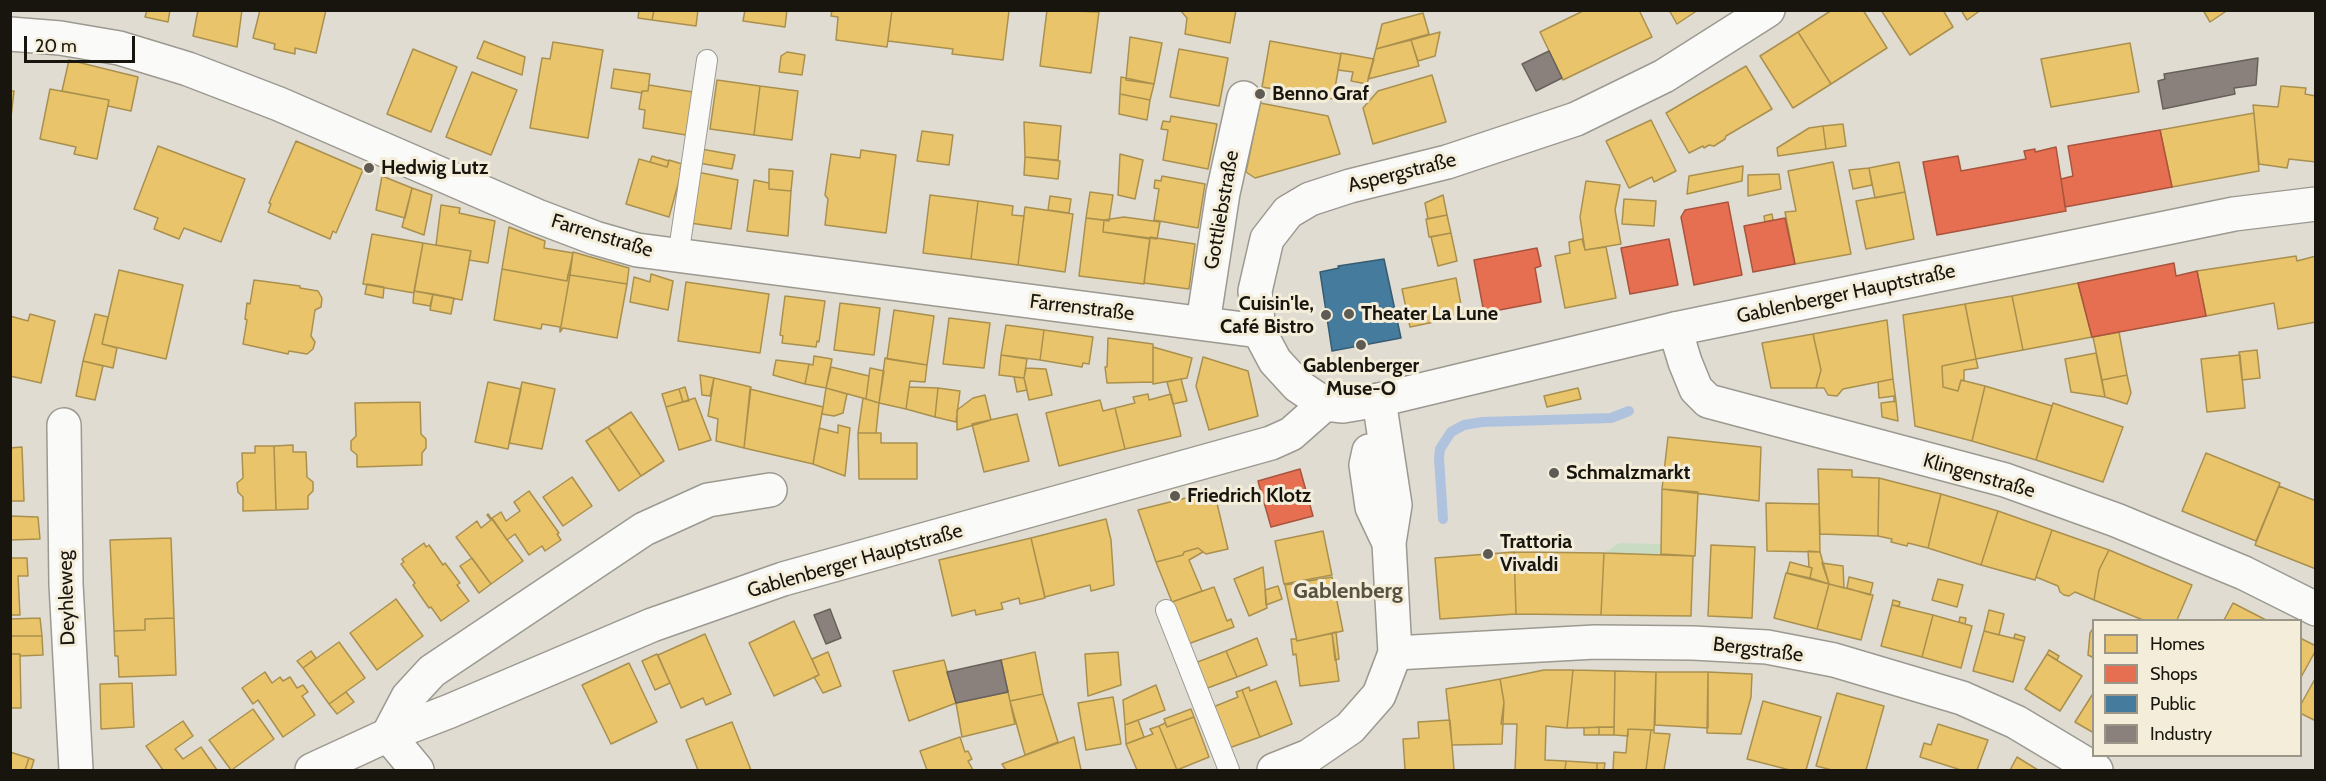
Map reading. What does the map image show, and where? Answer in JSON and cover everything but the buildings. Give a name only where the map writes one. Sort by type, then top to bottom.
[{"type":"street","name":"Aspergstraße","points":[[1324,404],[1298,386],[1275,361],[1259,331],[1255,291],[1267,238],[1288,212],[1310,199],[1350,186],[1447,162],[1576,119],[1664,76],[1768,10]]},
{"type":"street","name":"Farrenstraße","points":[[10,34],[60,38],[107,46],[166,61],[279,104],[537,216],[596,238],[637,250],[1259,331]]},
{"type":"street","name":"Gottliebstraße","points":[[1203,323],[1223,193],[1244,98]]},
{"type":"street","name":"Gablenberger Hauptstraße","points":[[1379,399],[1675,329],[2222,217],[2316,204]]},
{"type":"street","name":"Klingenstraße","points":[[1675,329],[1696,389],[1708,401],[2005,480],[2116,520],[2244,573],[2316,609]]},
{"type":"street","points":[[1274,771],[1316,763],[1378,695],[1395,653],[1389,543],[1395,505],[1379,399],[1343,406],[1324,404]]},
{"type":"street","name":"Gablenberger Hauptstraße","points":[[312,771],[388,735],[652,625],[783,579],[1271,444],[1291,434],[1324,404]]},
{"type":"street","name":"Deyhleweg","points":[[64,425],[66,584],[76,771]]},
{"type":"street","points":[[417,771],[388,735],[408,697],[432,671],[644,529],[708,500],[770,490]]},
{"type":"street","name":"Bergstraße","points":[[1395,653],[1594,642],[1693,643],[1767,647],[1834,660],[1962,698],[2016,722],[2097,771]]},
{"type":"lane","points":[[678,257],[707,60]]},
{"type":"lane","points":[[1166,610],[1229,771]]},
{"type":"green space","points":[[1619,543],[1661,544],[1661,554],[1604,553]]},
{"type":"waterway","points":[[1443,519],[1439,458],[1440,449],[1451,432],[1464,425],[1482,422],[1611,418],[1629,411]]},
{"type":"place","name":"Benno Graf","points":[[1260,94]]},
{"type":"place","name":"Hedwig Lutz","points":[[369,168]]},
{"type":"place","name":"Theater La Lune","points":[[1349,314]]},
{"type":"place","name":"Cuisin'le, Café Bistro","points":[[1326,315]]},
{"type":"place","name":"Gablenberger Muse-O","points":[[1361,345]]},
{"type":"place","name":"Schmalzmarkt","points":[[1554,473]]},
{"type":"place","name":"Friedrich Klotz","points":[[1175,496]]},
{"type":"place","name":"Trattoria Vivaldi","points":[[1488,554]]},
{"type":"district","name":"Gablenberg","points":[[1348,592]]}]
